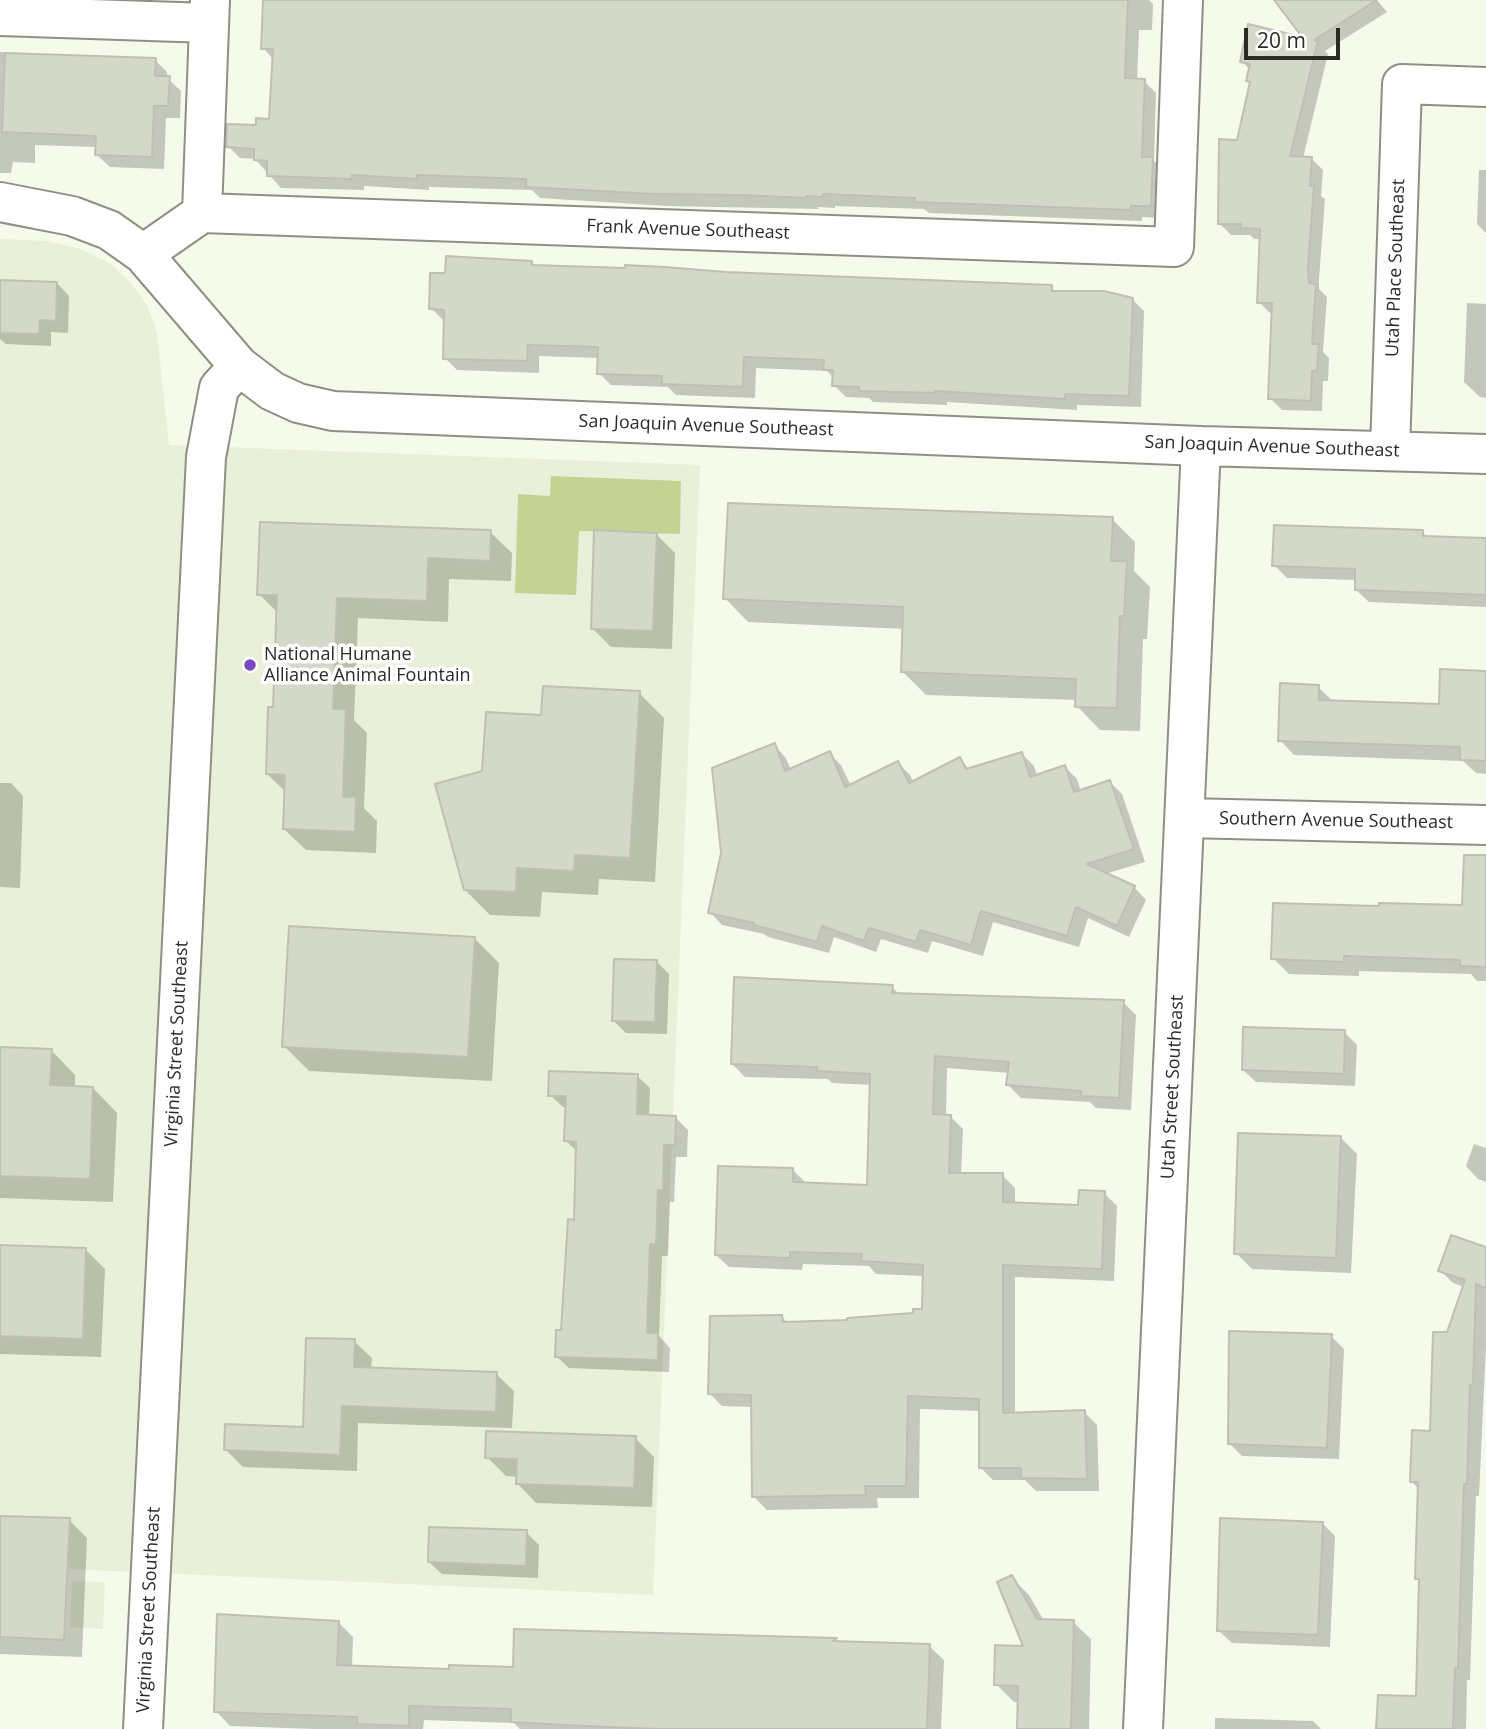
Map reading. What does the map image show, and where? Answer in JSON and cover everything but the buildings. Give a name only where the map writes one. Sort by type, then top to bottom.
[{"type":"street","name":"Frank Avenue Southeast","points":[[202,213],[1174,247],[1183,0]]},
{"type":"street","points":[[0,16],[210,12],[202,213],[143,254]]},
{"type":"street","name":"Utah Place Southeast","points":[[1390,451],[1402,85],[1486,87]]},
{"type":"street","name":"San Joaquin Avenue Southeast","points":[[0,202],[72,216],[109,230],[143,254],[239,366],[272,391],[298,403],[333,411],[1201,446],[1486,454]]},
{"type":"street","name":"Virginia Street Southeast","points":[[143,1729],[206,457],[219,388],[239,366]]},
{"type":"street","name":"Utah Street Southeast","points":[[1143,1729],[1201,446]]},
{"type":"street","name":"Southern Avenue Southeast","points":[[1185,818],[1486,825]]},
{"type":"shaded area","points":[[0,239],[47,241],[81,249],[111,264],[131,283],[147,305],[157,333],[169,445],[700,465],[653,1595],[0,1566]]},
{"type":"shaded area","points":[[72,1581],[105,1582],[103,1629],[70,1627]]},
{"type":"green space","points":[[551,476],[681,481],[680,534],[579,531],[576,595],[515,593],[518,494],[550,496]]},
{"type":"place","name":"National Humane Alliance Animal Fountain","points":[[250,665]]}]
